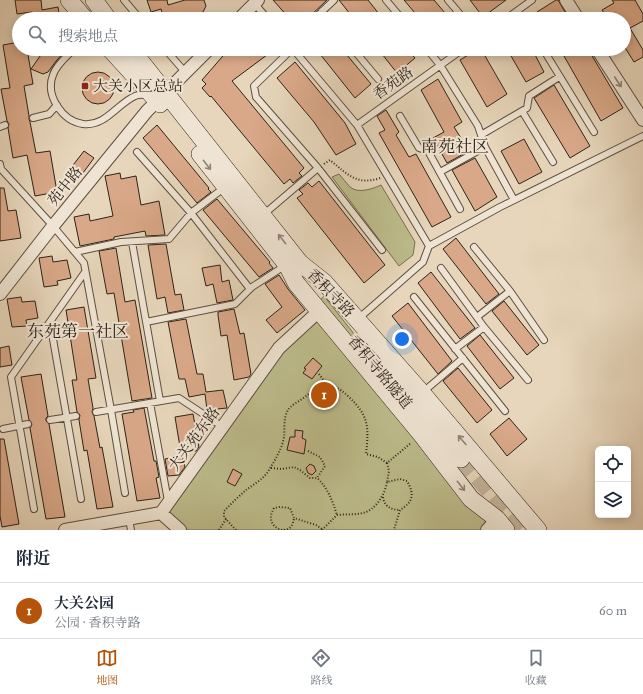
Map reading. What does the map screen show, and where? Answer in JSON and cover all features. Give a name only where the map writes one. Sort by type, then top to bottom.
[{"type":"main road","points":[[69,0],[89,9]]},
{"type":"main road","name":"香积寺路","points":[[117,56],[161,97],[263,215],[293,264],[296,283],[421,434],[471,499],[497,526]]},
{"type":"main road","name":"香积寺路","points":[[135,56],[161,97],[225,187],[293,264],[324,282],[422,393],[538,530]]},
{"type":"main road","name":"香积寺路隧道","points":[[293,264],[303,279],[459,461]]},
{"type":"main road","points":[[497,526],[515,501]]},
{"type":"street","points":[[566,0],[574,12]]},
{"type":"street","points":[[245,12],[255,1]]},
{"type":"street","name":"苑中路","points":[[0,294],[53,226],[161,97],[202,56]]},
{"type":"street","points":[[602,56],[643,120]]},
{"type":"street","name":"大关苑东路","points":[[161,513],[279,348],[319,311]]},
{"type":"street","points":[[65,530],[130,524],[161,513],[180,530]]},
{"type":"lane","points":[[124,0],[134,12]]},
{"type":"lane","points":[[322,11],[334,0]]},
{"type":"lane","points":[[386,0],[396,12]]},
{"type":"lane","points":[[448,0],[458,12]]},
{"type":"lane","points":[[516,12],[532,0]]},
{"type":"lane","points":[[255,1],[263,12]]},
{"type":"lane","points":[[68,56],[53,75],[51,89],[54,101],[67,118],[81,124],[100,122],[136,95],[161,97]]},
{"type":"lane","points":[[171,56],[185,72]]},
{"type":"lane","points":[[286,56],[254,86],[256,97],[318,168],[382,250]]},
{"type":"lane","points":[[299,56],[357,124],[429,246]]},
{"type":"lane","points":[[359,56],[378,79]]},
{"type":"lane","points":[[433,56],[440,65],[478,126],[485,147],[514,200]]},
{"type":"lane","name":"香苑路","points":[[357,124],[454,56]]},
{"type":"lane","points":[[546,56],[594,132]]},
{"type":"lane","points":[[481,135],[527,108],[528,96],[559,77]]},
{"type":"lane","points":[[33,118],[49,114],[57,105]]},
{"type":"lane","points":[[522,111],[553,162]]},
{"type":"lane","points":[[400,116],[419,148],[428,151],[460,209]]},
{"type":"lane","points":[[357,320],[423,262],[429,246],[514,200],[643,136]]},
{"type":"lane","points":[[440,172],[485,147]]},
{"type":"lane","points":[[137,152],[191,213],[250,289]]},
{"type":"lane","points":[[0,167],[84,263],[125,492]]},
{"type":"lane","points":[[263,215],[318,168]]},
{"type":"lane","points":[[75,252],[121,242],[169,239],[191,213],[225,187]]},
{"type":"lane","points":[[132,242],[160,401]]},
{"type":"lane","points":[[474,247],[510,291],[544,340]]},
{"type":"lane","points":[[146,322],[235,304],[250,289],[293,264]]},
{"type":"lane","points":[[441,268],[484,327],[528,380]]},
{"type":"lane","points":[[34,509],[11,378],[85,272]]},
{"type":"lane","points":[[477,317],[510,291]]},
{"type":"lane","points":[[414,297],[505,411]]},
{"type":"lane","points":[[50,322],[81,499]]},
{"type":"lane","points":[[455,349],[484,327]]},
{"type":"lane","points":[[422,393],[463,358]]},
{"type":"lane","points":[[96,412],[179,398],[222,427]]},
{"type":"lane","points":[[150,403],[168,502]]},
{"type":"lane","points":[[50,420],[76,416]]},
{"type":"lane","points":[[4,429],[28,424]]},
{"type":"path","points":[[318,168],[330,160],[347,174],[361,181],[371,181],[387,175]]},
{"type":"path","points":[[319,374],[327,385]]},
{"type":"path","points":[[236,530],[224,517],[224,511],[268,472],[282,444],[288,410],[318,387],[327,385],[342,390],[363,412],[368,426],[366,454],[378,457],[387,463],[389,471],[387,482],[383,497],[376,505],[365,513],[337,515],[322,529],[316,525],[294,518]]},
{"type":"path","points":[[387,463],[421,434]]},
{"type":"path","points":[[308,451],[320,457],[325,466],[317,478]]},
{"type":"path","points":[[270,468],[282,469],[294,467],[310,478],[317,478],[325,485],[337,515]]},
{"type":"path","points":[[383,497],[383,500],[387,506],[392,510],[400,510],[408,505],[412,498],[411,487],[407,481],[400,479],[387,482]]},
{"type":"path","points":[[279,506],[290,508],[294,518],[292,526],[283,530],[276,528],[272,524],[270,518],[274,508],[279,506]]},
{"type":"path","points":[[394,530],[400,510]]},
{"type":"path","points":[[219,530],[226,519]]},
{"type":"shaded area","points":[[339,174],[353,189],[369,189],[381,185],[415,242],[413,255],[399,266],[332,177]]},
{"type":"shaded area","points":[[324,296],[430,430],[497,519],[487,530],[180,530],[161,513],[279,348]]},
{"type":"building","points":[[15,0],[41,0],[42,10],[58,7],[59,12],[32,12],[17,12]]},
{"type":"building","points":[[147,0],[167,0],[168,5],[185,0],[204,0],[206,6],[203,12],[162,12],[161,9],[151,12]]},
{"type":"building","points":[[273,0],[327,0],[314,12],[284,12]]},
{"type":"building","points":[[339,0],[368,0],[377,12],[348,12]]},
{"type":"building","points":[[404,0],[434,0],[444,12],[414,12]]},
{"type":"building","points":[[470,0],[506,0],[490,12],[479,12]]},
{"type":"building","points":[[558,0],[565,12],[537,12]]},
{"type":"building","points":[[612,0],[635,0],[643,14],[643,21],[631,27],[631,12],[603,12],[602,10],[614,3]]},
{"type":"building","points":[[631,30],[643,50],[643,57],[634,62],[630,56]]},
{"type":"building","points":[[12,43],[12,56],[28,56],[33,84],[24,86],[36,153],[50,151],[57,192],[35,196],[27,155],[13,158],[8,128],[9,124],[7,121],[1,89],[10,88],[3,45]]},
{"type":"building","points":[[40,56],[61,56],[48,72],[43,74],[31,69]]},
{"type":"building","points":[[223,56],[266,56],[232,81],[304,168],[299,173],[302,176],[293,183],[290,179],[284,184],[211,96],[210,97],[202,88],[206,84],[202,80]]},
{"type":"building","points":[[322,56],[348,56],[371,84],[355,98]]},
{"type":"building","points":[[384,56],[413,56],[415,58],[397,73]]},
{"type":"building","points":[[467,56],[485,56],[507,94],[487,107],[460,60]]},
{"type":"building","points":[[511,56],[536,56],[544,72],[526,82]]},
{"type":"building","points":[[564,56],[592,56],[623,108],[601,121]]},
{"type":"building","points":[[295,62],[345,123],[356,144],[336,155],[314,122],[277,78]]},
{"type":"building","points":[[95,72],[101,72],[111,79],[114,88],[113,94],[107,101],[101,104],[95,104],[85,97],[82,91],[82,85],[89,75]]},
{"type":"building","points":[[438,79],[462,122],[454,127],[469,151],[447,163],[433,138],[444,132],[421,90]]},
{"type":"building","points":[[554,85],[590,146],[570,158],[534,98]]},
{"type":"building","points":[[386,110],[399,132],[396,135],[409,157],[416,154],[451,217],[432,227],[379,133],[385,130],[377,116]]},
{"type":"building","points":[[157,125],[209,188],[208,189],[211,192],[197,203],[143,138]]},
{"type":"building","points":[[524,139],[542,172],[519,184],[501,151]]},
{"type":"building","points":[[84,151],[94,158],[80,177],[70,169]]},
{"type":"building","points":[[475,158],[497,197],[475,211],[452,170]]},
{"type":"building","points":[[120,173],[121,179],[136,176],[141,205],[159,201],[165,235],[146,236],[145,231],[80,246],[74,217],[89,214],[90,221],[113,216],[105,176]]},
{"type":"building","points":[[319,181],[385,265],[364,283],[297,198],[303,194],[299,190],[308,183],[312,187]]},
{"type":"building","points":[[0,188],[4,188],[8,211],[16,210],[21,238],[0,241]]},
{"type":"building","points":[[217,199],[270,262],[269,263],[273,268],[259,277],[203,210]]},
{"type":"building","points":[[456,238],[499,294],[486,304],[443,249]]},
{"type":"building","points":[[166,244],[175,295],[181,294],[184,310],[168,313],[165,297],[157,299],[148,245]]},
{"type":"building","points":[[116,248],[125,302],[135,300],[152,398],[132,401],[114,293],[107,294],[99,251]]},
{"type":"building","points":[[52,256],[53,262],[67,260],[71,278],[57,281],[58,285],[44,287],[39,258]]},
{"type":"building","points":[[220,265],[222,282],[229,280],[233,300],[217,303],[213,284],[206,286],[202,268]]},
{"type":"building","points":[[431,272],[475,328],[460,339],[418,283]]},
{"type":"building","points":[[279,275],[305,310],[277,333],[266,320],[282,307],[265,284]]},
{"type":"building","points":[[21,297],[22,302],[35,301],[38,318],[26,320],[27,326],[12,327],[7,299]]},
{"type":"building","points":[[504,301],[539,345],[527,355],[492,311]]},
{"type":"building","points":[[408,303],[452,361],[438,374],[392,316]]},
{"type":"building","points":[[84,307],[96,378],[88,379],[93,408],[92,412],[100,448],[102,447],[113,507],[97,509],[87,450],[84,451],[79,420],[80,415],[77,412],[72,380],[77,380],[66,310]]},
{"type":"building","points":[[234,309],[240,334],[244,333],[251,374],[249,377],[234,380],[227,335],[221,336],[218,312]]},
{"type":"building","points":[[186,319],[197,374],[203,374],[206,392],[223,390],[227,408],[207,410],[205,394],[189,397],[185,379],[179,379],[168,322]]},
{"type":"building","points":[[480,335],[514,378],[500,389],[467,346]]},
{"type":"building","points":[[9,346],[12,365],[0,367],[0,348]]},
{"type":"building","points":[[313,358],[322,366],[312,379],[303,373],[306,369],[304,368]]},
{"type":"building","points":[[458,368],[492,410],[477,423],[443,381]]},
{"type":"building","points":[[41,374],[48,416],[46,421],[49,424],[65,517],[46,519],[30,428],[32,424],[29,420],[21,377]]},
{"type":"building","points":[[144,408],[154,461],[156,461],[159,477],[156,478],[160,498],[137,501],[122,414],[134,412],[133,410]]},
{"type":"building","points":[[193,414],[199,447],[196,451],[181,453],[175,417]]},
{"type":"building","points":[[509,418],[527,439],[507,456],[490,434]]},
{"type":"building","points":[[295,430],[303,431],[302,438],[306,440],[304,454],[287,450],[290,437],[295,437]]},
{"type":"building","points":[[0,439],[4,439],[19,524],[2,527],[0,516]]},
{"type":"building","points":[[182,456],[185,467],[179,475],[168,476],[165,459]]},
{"type":"building","points":[[310,464],[314,466],[316,471],[312,475],[308,473],[306,468]]},
{"type":"building","points":[[233,469],[242,474],[235,486],[227,482]]},
{"type":"tunnel","points":[[461,459],[524,530]]},
{"type":"place","name":"大关小区总站","points":[[85,86]]},
{"type":"place","name":"大关公园","points":[[324,395]]},
{"type":"district","name":"南苑社区","points":[[455,146]]},
{"type":"district","name":"东苑第一社区","points":[[78,331]]}]
